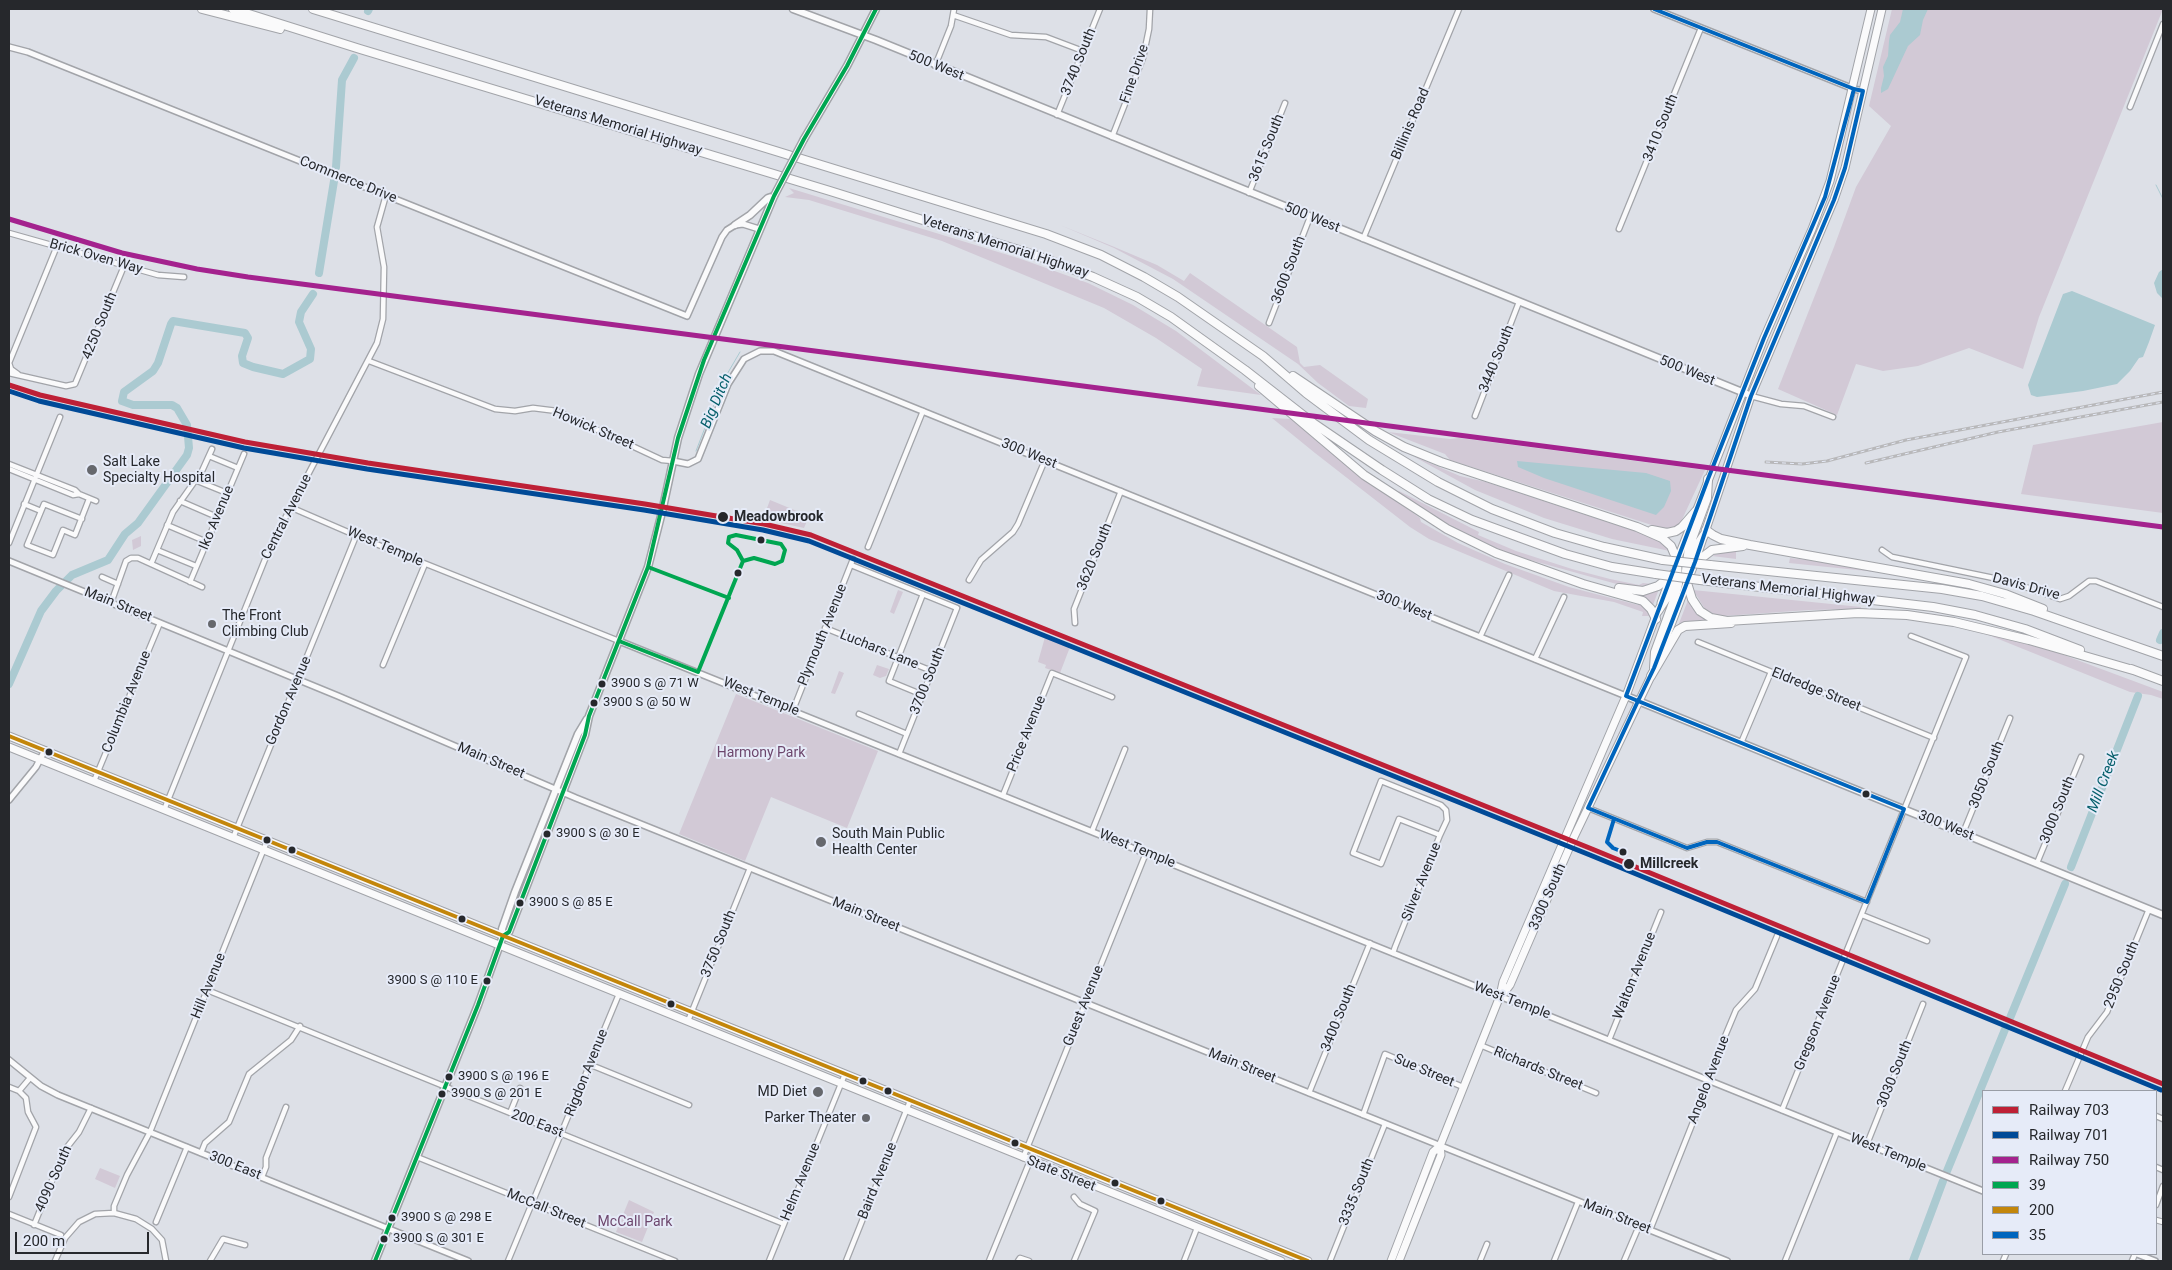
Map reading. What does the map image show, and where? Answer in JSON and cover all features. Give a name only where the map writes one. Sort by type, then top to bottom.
[{"type":"highway","points":[[202,9],[360,50]]},
{"type":"highway","name":"Veterans Memorial Highway","points":[[232,9],[360,50],[707,153],[1038,256],[1093,277],[1137,297],[1171,318],[1245,370],[1262,387],[1313,423],[1428,499],[1472,520],[1565,554],[1612,567],[1656,574],[1933,607],[1975,615],[2025,629],[2163,681]]},
{"type":"highway","name":"Veterans Memorial Highway","points":[[313,9],[1046,234],[1101,255],[1178,297],[1264,357],[1369,440],[1466,497],[1523,522],[1588,543],[1663,560],[1942,589],[1982,596],[2034,611],[2163,656]]},
{"type":"highway","points":[[324,9],[366,24]]},
{"type":"highway","points":[[1262,387],[1300,422],[1364,475],[1419,512],[1481,547],[1583,584],[1643,601],[1657,615],[1674,579],[1682,571],[1716,549],[1750,545]]},
{"type":"highway","points":[[1309,391],[1375,432],[1404,447],[1441,462],[1637,527],[1668,533],[1676,531],[1696,511]]},
{"type":"highway","points":[[1686,562],[1689,547],[1707,498],[1708,479]]},
{"type":"highway","points":[[1637,527],[1666,542],[1677,560],[1691,596],[1700,611],[1712,618],[1727,621],[1858,613],[1916,616],[1954,622],[2029,640],[2134,670]]},
{"type":"highway","points":[[1682,571],[1705,532],[1721,539],[1750,545],[1969,584],[2005,594],[2140,648]]},
{"type":"highway","points":[[1547,571],[1635,591],[1651,588],[1674,579]]},
{"type":"highway","points":[[1653,672],[1655,652],[1674,600],[1674,579]]},
{"type":"highway","points":[[1653,672],[1666,654],[1677,631],[1685,626],[1718,625],[1760,619]]},
{"type":"main road","name":"500 West","points":[[793,9],[1751,396]]},
{"type":"main road","points":[[375,1261],[478,1005],[502,936],[508,932],[578,734],[590,716],[648,567],[685,414],[708,349],[774,196],[863,36],[876,9]]},
{"type":"main road","points":[[1674,579],[1677,560],[1708,479],[1742,393],[1825,197],[1854,89],[1871,9]]},
{"type":"main road","name":"3300 South","points":[[1500,997],[1510,985],[1588,808],[1653,672],[1695,562],[1720,483],[1751,396],[1834,200],[1845,168],[1882,9]]},
{"type":"main road","points":[[735,224],[750,215],[768,198],[774,196]]},
{"type":"main road","name":"3300 South","points":[[1399,1261],[1441,1155],[1440,1146],[1500,997],[1503,982],[1586,785],[1626,696],[1657,615]]},
{"type":"main road","name":"300 West","points":[[1626,696],[2163,915]]},
{"type":"main road","name":"State Street","points":[[9,736],[1308,1261]]},
{"type":"main road","name":"State Street","points":[[9,747],[841,1083],[1026,1160],[1281,1261]]},
{"type":"main road","points":[[1586,785],[1586,805],[1588,808]]},
{"type":"main road","name":"3300 South","points":[[1391,1261],[1433,1152],[1440,1146]]},
{"type":"street","points":[[935,66],[951,26],[954,9]]},
{"type":"street","name":"3740 South","points":[[1057,115],[1100,9]]},
{"type":"street","name":"Fine Drive","points":[[1112,137],[1143,58],[1149,29],[1150,9]]},
{"type":"street","name":"Billinis Road","points":[[1363,239],[1459,9]]},
{"type":"street","points":[[1654,9],[1863,91]]},
{"type":"street","points":[[952,15],[966,18],[1005,33],[1046,37],[1083,51]]},
{"type":"street","points":[[2130,107],[2163,24]]},
{"type":"street","name":"3410 South","points":[[1619,229],[1702,28]]},
{"type":"street","name":"Commerce Drive","points":[[9,46],[687,316],[722,237],[735,224]]},
{"type":"street","name":"3615 South","points":[[1249,192],[1285,103]]},
{"type":"street","name":"Central Avenue","points":[[164,810],[262,565],[290,507],[377,343],[383,319],[384,267],[376,227],[386,195]]},
{"type":"street","name":"3600 South","points":[[1269,323],[1310,217]]},
{"type":"street","points":[[735,224],[743,224],[760,229]]},
{"type":"street","name":"Brick Oven Way","points":[[9,233],[124,266],[158,274],[184,277]]},
{"type":"street","points":[[19,374],[11,369],[9,363],[57,246]]},
{"type":"street","name":"4250 South","points":[[19,374],[66,386],[74,385],[124,266]]},
{"type":"street","name":"3440 South","points":[[1475,416],[1519,302]]},
{"type":"street","name":"300 West","points":[[674,461],[688,464],[695,462],[700,456],[733,374],[744,359],[760,351],[783,354],[1626,696]]},
{"type":"street","name":"Howick Street","points":[[369,361],[495,409],[515,411],[534,408],[557,411],[662,460],[674,461]]},
{"type":"street","points":[[9,373],[19,374]]},
{"type":"street","name":"500 West","points":[[1751,396],[1781,404],[1804,406],[1833,417]]},
{"type":"street","points":[[868,546],[923,411]]},
{"type":"street","points":[[9,543],[60,417]]},
{"type":"street","points":[[151,564],[167,525],[180,501],[202,471],[212,449]]},
{"type":"street","name":"Iko Avenue","points":[[190,582],[244,454]]},
{"type":"street","points":[[209,456],[238,468]]},
{"type":"street","points":[[969,580],[981,560],[1013,532],[1045,460]]},
{"type":"street","points":[[9,464],[35,477]]},
{"type":"street","points":[[9,469],[75,490],[79,494],[96,501]]},
{"type":"street","points":[[195,480],[228,493]]},
{"type":"street","name":"3620 South","points":[[1075,623],[1074,609],[1121,491]]},
{"type":"street","points":[[82,519],[44,504],[27,545],[53,555],[63,530],[75,535],[82,519],[90,499]]},
{"type":"street","points":[[180,501],[217,518]]},
{"type":"street","points":[[24,504],[41,511]]},
{"type":"street","name":"West Temple","points":[[290,507],[425,564],[793,710],[1982,1191]]},
{"type":"street","points":[[167,525],[207,542]]},
{"type":"street","name":"Gordon Avenue","points":[[233,838],[356,536]]},
{"type":"street","points":[[157,550],[196,566]]},
{"type":"street","name":"Davis Drive","points":[[1882,550],[1892,557],[2001,580],[2060,599],[2069,596],[2089,581],[2096,581],[2163,607]]},
{"type":"street","points":[[111,603],[126,561],[138,558],[202,587]]},
{"type":"street","name":"Plymouth Avenue","points":[[793,710],[853,559]]},
{"type":"street","name":"Main Street","points":[[9,561],[298,678],[559,791],[1726,1261]]},
{"type":"street","points":[[383,665],[425,564]]},
{"type":"street","points":[[851,565],[923,594],[889,681],[923,695]]},
{"type":"street","points":[[1480,637],[1510,575]]},
{"type":"street","points":[[102,577],[118,584]]},
{"type":"street","name":"3700 South","points":[[899,754],[957,608],[923,594]]},
{"type":"street","points":[[1535,659],[1564,597]]},
{"type":"street","name":"Columbia Avenue","points":[[94,782],[160,623]]},
{"type":"street","name":"Luchars Lane","points":[[826,628],[932,671]]},
{"type":"street","name":"Gregson Avenue","points":[[1782,1110],[1966,657],[1911,636]]},
{"type":"street","name":"Eldredge Street","points":[[1698,642],[1934,738]]},
{"type":"street","points":[[1742,743],[1770,672]]},
{"type":"street","name":"Price Avenue","points":[[1003,795],[1052,673],[1112,698]]},
{"type":"street","points":[[858,714],[907,734]]},
{"type":"street","name":"3050 South","points":[[1963,833],[2010,718]]},
{"type":"street","points":[[1092,831],[1125,749]]},
{"type":"street","points":[[9,800],[40,760],[45,750]]},
{"type":"street","name":"3000 South","points":[[2036,863],[2081,757]]},
{"type":"street","name":"Silver Avenue","points":[[1393,953],[1447,820],[1446,810],[1441,805],[1381,781],[1353,853],[1381,864],[1399,819],[1440,836]]},
{"type":"street","points":[[1588,808],[1688,848],[1707,842],[1717,842],[1867,902]]},
{"type":"street","name":"Hill Avenue","points":[[114,1213],[114,1206],[127,1175],[150,1132],[267,841]]},
{"type":"street","name":"Guest Avenue","points":[[1026,1160],[1085,1003],[1146,853]]},
{"type":"street","name":"3750 South","points":[[688,1021],[750,868]]},
{"type":"street","name":"2950 South","points":[[2065,1090],[2084,1043],[2107,1012],[2149,909]]},
{"type":"street","name":"Walton Avenue","points":[[1609,1040],[1661,912]]},
{"type":"street","points":[[1862,915],[1927,942]]},
{"type":"street","name":"Angelo Avenue","points":[[1650,1230],[1736,1010],[1755,988],[1777,936]]},
{"type":"street","name":"3400 South","points":[[1309,1093],[1370,943]]},
{"type":"street","name":"200 East","points":[[207,990],[300,1026],[784,1224]]},
{"type":"street","name":"Rigdon Avenue","points":[[508,1261],[619,994]]},
{"type":"street","name":"3030 South","points":[[1867,1144],[1923,1004]]},
{"type":"street","points":[[201,1153],[205,1143],[229,1122],[249,1074],[291,1040],[300,1026]]},
{"type":"street","name":"Richards Street","points":[[1480,1045],[1596,1093]]},
{"type":"street","name":"Sue Street","points":[[1363,1115],[1385,1054],[1463,1087]]},
{"type":"street","name":"300 East","points":[[9,1060],[48,1090],[468,1261]]},
{"type":"street","points":[[590,1064],[689,1105]]},
{"type":"street","name":"Helm Avenue","points":[[769,1261],[845,1074]]},
{"type":"street","points":[[19,1090],[30,1078]]},
{"type":"street","points":[[9,1087],[19,1090],[26,1098],[28,1112],[36,1127],[9,1197]]},
{"type":"street","points":[[510,1113],[520,1088]]},
{"type":"street","name":"Baird Avenue","points":[[846,1261],[910,1101]]},
{"type":"street","points":[[262,1177],[266,1167],[266,1158],[286,1107]]},
{"type":"street","name":"4090 South","points":[[34,1224],[64,1151],[79,1132],[91,1108]]},
{"type":"street","name":"3335 South","points":[[1330,1261],[1385,1124]]},
{"type":"street","points":[[1785,1261],[1837,1132]]},
{"type":"street","points":[[156,1222],[187,1147]]},
{"type":"street","points":[[989,1261],[1031,1149]]},
{"type":"street","name":"McCall Street","points":[[417,1157],[675,1261]]},
{"type":"street","points":[[2157,1202],[2163,1186]]},
{"type":"street","points":[[1074,1197],[1080,1204],[1095,1211],[1074,1261]]},
{"type":"street","points":[[1554,1261],[1578,1202]]},
{"type":"street","points":[[54,1261],[65,1238],[79,1222],[95,1214],[114,1213],[136,1219],[152,1229],[162,1240],[166,1261]]},
{"type":"street","points":[[9,1214],[61,1235]]},
{"type":"street","points":[[1624,1261],[1639,1226]]},
{"type":"street","points":[[1184,1261],[1198,1228]]},
{"type":"street","points":[[210,1261],[223,1239],[244,1245]]},
{"type":"street","points":[[1480,1261],[1487,1244]]},
{"type":"street","points":[[2139,1255],[2155,1261]]},
{"type":"street","points":[[1018,1261],[1020,1258],[1029,1261]]},
{"type":"green space","points":[[1892,9],[2163,9],[2039,317],[2023,369],[1969,348],[1918,366],[1883,371],[1856,364],[1837,415],[1778,389],[1856,187],[1891,126],[1869,106]]},
{"type":"green space","points":[[789,188],[1021,259],[1088,283],[1133,305],[1176,331],[1261,395],[1197,386],[1202,369],[1156,338],[1104,308],[942,241],[809,200],[785,197],[794,193]]},
{"type":"green space","points":[[1060,225],[1157,265],[1184,281],[1190,273],[1297,347],[1300,363],[1304,367],[1320,365],[1368,399],[1366,408],[1349,406],[1318,383],[1298,364],[1173,279],[1114,248]]},
{"type":"green space","points":[[1272,418],[1291,419],[1334,455],[1420,518],[1421,522],[1458,543],[1505,564],[1569,587],[1638,605],[1638,603],[1646,609],[1649,616],[1642,616],[1643,612],[1614,602],[1554,591],[1429,539],[1410,527]]},
{"type":"green space","points":[[2163,422],[2163,513],[2021,494],[2033,445]]},
{"type":"green space","points":[[1388,432],[1450,439],[1459,438],[1705,470],[1680,524],[1675,528],[1664,529],[1450,460],[1445,454]]},
{"type":"green space","points":[[1411,455],[1460,476],[1486,482],[1650,536],[1659,540],[1670,551],[1612,539],[1544,518],[1475,490]]},
{"type":"green space","points":[[1399,491],[1479,532],[1478,535],[1516,551],[1610,579],[1639,585],[1643,583],[1652,584],[1631,588],[1512,555],[1463,533],[1438,519],[1398,493]]},
{"type":"green space","points":[[770,500],[809,516],[804,528],[763,519]]},
{"type":"green space","points":[[141,536],[141,546],[133,550],[132,540]]},
{"type":"green space","points":[[1723,552],[1736,552],[1736,559],[1712,556]]},
{"type":"green space","points":[[1790,558],[1835,563],[1886,573],[1789,563]]},
{"type":"green space","points":[[1659,589],[1653,605],[1641,596],[1654,592]]},
{"type":"green space","points":[[898,590],[903,592],[894,614],[890,612]]},
{"type":"green space","points":[[1693,590],[1861,607],[1861,609],[1809,610],[1724,616],[1714,614],[1705,609]]},
{"type":"green space","points":[[1688,600],[1699,614],[1711,622],[1689,621],[1678,626]]},
{"type":"green space","points":[[1981,632],[2053,651],[2163,692],[2163,699],[2130,692]]},
{"type":"green space","points":[[1045,637],[1070,647],[1060,673],[1045,668],[1046,665],[1038,662]]},
{"type":"green space","points":[[877,665],[889,669],[886,676],[880,678],[873,675]]},
{"type":"green space","points":[[839,671],[844,673],[835,694],[831,693]]},
{"type":"green space","name":"Harmony Park","points":[[736,694],[878,751],[847,828],[771,797],[745,861],[679,834]]},
{"type":"green space","points":[[100,1168],[120,1176],[115,1188],[95,1179]]},
{"type":"green space","name":"McCall Park","points":[[629,1200],[654,1212],[642,1242],[616,1232]]},
{"type":"water","points":[[1903,9],[1928,9],[1923,20],[1920,35],[1908,46],[1888,89],[1881,93],[1884,76],[1883,67],[1888,56],[1890,35],[1900,22]]},
{"type":"water","points":[[2163,269],[2163,299],[2157,293],[2154,283],[2159,272]]},
{"type":"water","points":[[2072,291],[2155,325],[2149,342],[2143,357],[2139,358],[2130,371],[2117,384],[2037,397],[2031,395],[2028,385],[2063,294]]},
{"type":"water","points":[[1517,461],[1646,473],[1670,481],[1671,491],[1664,507],[1656,515],[1544,478],[1518,467]]},
{"type":"waterway","points":[[336,167],[342,80],[354,58]]},
{"type":"waterway","points":[[319,273],[334,181]]},
{"type":"waterway","points":[[2156,185],[2163,199]]},
{"type":"waterway","points":[[9,684],[41,611],[56,591],[72,575],[108,560],[125,534],[138,523],[187,455],[189,448],[187,425],[177,408],[172,405],[133,405],[122,401],[124,392],[153,371],[158,363],[173,321],[245,333],[248,338],[242,356],[243,363],[283,374],[310,359],[311,349],[299,322],[301,312],[313,294]]},
{"type":"waterway","name":"Big Ditch","points":[[696,451],[723,381],[740,352]]},
{"type":"waterway","name":"Mill Creek","points":[[2160,640],[2163,633]]},
{"type":"waterway","name":"Mill Creek","points":[[2071,867],[2138,696]]},
{"type":"waterway","name":"Mill Creek","points":[[2010,1018],[2065,884]]},
{"type":"waterway","name":"Mill Creek","points":[[1947,1171],[2006,1027]]},
{"type":"waterway","name":"Mill Creek","points":[[1913,1261],[1943,1181]]},
{"type":"railway","points":[[1766,462],[1802,464],[1827,461],[1906,440],[2163,392]]},
{"type":"railway","points":[[1866,463],[1998,432],[2163,402]]},
{"type":"rail line","name":"750","points":[[9,219],[122,253],[197,269],[248,277],[2163,527]]},
{"type":"rail line","name":"703","points":[[9,385],[40,395],[245,442],[368,463],[645,504],[764,524],[811,535],[1592,849],[2163,1084]]},
{"type":"rail line","name":"701","points":[[9,391],[39,401],[244,448],[367,469],[644,510],[763,530],[809,541],[1590,855],[2161,1090]]},
{"type":"transit line","name":"39","points":[[375,1261],[478,1005],[503,936],[509,932],[585,735],[589,716],[648,567],[678,438],[704,360],[774,196],[804,139],[847,66],[876,9]]},
{"type":"transit line","name":"35","points":[[1654,9],[1854,89]]},
{"type":"transit line","name":"35","points":[[1638,701],[1626,696],[1708,479],[1764,338],[1825,197],[1854,89]]},
{"type":"transit line","name":"35","points":[[1638,701],[1654,668],[1695,562],[1751,396],[1834,200],[1845,168],[1863,91],[1854,89]]},
{"type":"transit line","name":"39","points":[[736,535],[781,544],[785,550],[782,561],[775,564],[754,558],[743,561],[737,550],[728,543],[729,537],[736,535]]},
{"type":"transit line","name":"39","points":[[698,672],[743,561]]},
{"type":"transit line","name":"39","points":[[648,567],[729,598]]},
{"type":"transit line","name":"39","points":[[619,641],[698,672]]},
{"type":"transit line","name":"35","points":[[1638,701],[1904,809],[1867,902],[1717,842],[1707,842],[1687,848],[1588,808],[1638,701]]},
{"type":"transit line","name":"200","points":[[9,736],[1308,1261]]},
{"type":"transit line","name":"35","points":[[1614,819],[1607,842],[1613,848],[1623,852]]},
{"type":"place","name":"Salt Lake Specialty Hospital","points":[[92,470]]},
{"type":"place","name":"Meadowbrook","points":[[723,517]]},
{"type":"place","name":"The Front Climbing Club","points":[[212,624]]},
{"type":"place","name":"3900 S @ 71 W","points":[[602,684]]},
{"type":"place","name":"3900 S @ 50 W","points":[[594,703]]},
{"type":"place","name":"3900 S @ 30 E","points":[[547,834]]},
{"type":"place","name":"South Main Public Health Center","points":[[821,842]]},
{"type":"place","name":"Millcreek","points":[[1629,864]]},
{"type":"place","name":"3900 S @ 85 E","points":[[520,903]]},
{"type":"place","name":"3900 S @ 110 E","points":[[487,981]]},
{"type":"place","name":"3900 S @ 196 E","points":[[449,1077]]},
{"type":"place","name":"MD Diet","points":[[818,1092]]},
{"type":"place","name":"3900 S @ 201 E","points":[[442,1094]]},
{"type":"place","name":"Parker Theater","points":[[866,1118]]},
{"type":"place","name":"3900 S @ 298 E","points":[[392,1218]]},
{"type":"place","name":"3900 S @ 301 E","points":[[384,1239]]}]
